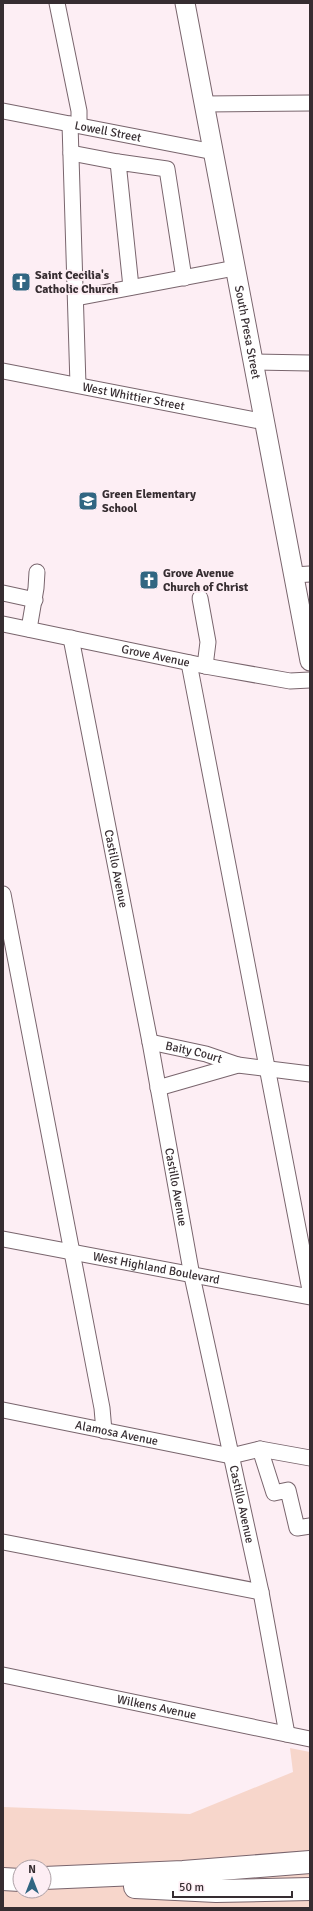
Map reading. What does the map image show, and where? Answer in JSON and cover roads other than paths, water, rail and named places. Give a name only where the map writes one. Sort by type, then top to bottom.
[{"type":"highway","points":[[52,1878],[183,1872],[310,1862]]},
{"type":"highway","points":[[52,1882],[216,1891],[310,1889]]},
{"type":"main road","name":"South Presa Street","points":[[185,3],[252,362],[302,575],[310,661]]},
{"type":"street","points":[[57,3],[79,111],[75,125],[71,153],[78,385]]},
{"type":"street","points":[[205,104],[310,103]]},
{"type":"street","name":"Lowell Street","points":[[3,111],[214,152]]},
{"type":"street","points":[[71,153],[167,169],[184,278]]},
{"type":"street","points":[[118,162],[131,287]]},
{"type":"street","points":[[76,298],[235,268]]},
{"type":"street","points":[[252,362],[310,363]]},
{"type":"street","name":"West Whittier Street","points":[[3,371],[265,422]]},
{"type":"street","points":[[29,629],[35,600],[37,572]]},
{"type":"street","points":[[3,593],[35,600]]},
{"type":"street","points":[[200,598],[208,642],[205,666]]},
{"type":"street","name":"Grove Avenue","points":[[3,624],[205,666],[290,681],[310,680]]},
{"type":"street","name":"Castillo Avenue","points":[[71,638],[150,1042],[192,1276],[260,1592],[287,1734]]},
{"type":"street","points":[[189,663],[310,1290]]},
{"type":"street","points":[[3,894],[102,1408],[104,1431]]},
{"type":"street","name":"Baity Court","points":[[150,1042],[206,1054],[238,1065],[310,1074]]},
{"type":"street","name":"Baity Court","points":[[158,1088],[238,1065]]},
{"type":"street","name":"West Highland Boulevard","points":[[3,1239],[192,1276],[310,1297]]},
{"type":"street","name":"Alamosa Avenue","points":[[3,1410],[230,1456]]},
{"type":"street","points":[[230,1456],[260,1450],[310,1458]]},
{"type":"street","points":[[260,1450],[274,1493],[288,1490],[303,1527]]},
{"type":"street","points":[[3,1542],[260,1592]]},
{"type":"street","name":"Wilkens Avenue","points":[[3,1674],[310,1739]]},
{"type":"place","name":"Saint Cecilia's Catholic Church","points":[[21,282]]},
{"type":"place","name":"Green Elementary School","points":[[88,501]]},
{"type":"place","name":"Grove Avenue Church of Christ","points":[[149,580]]}]
